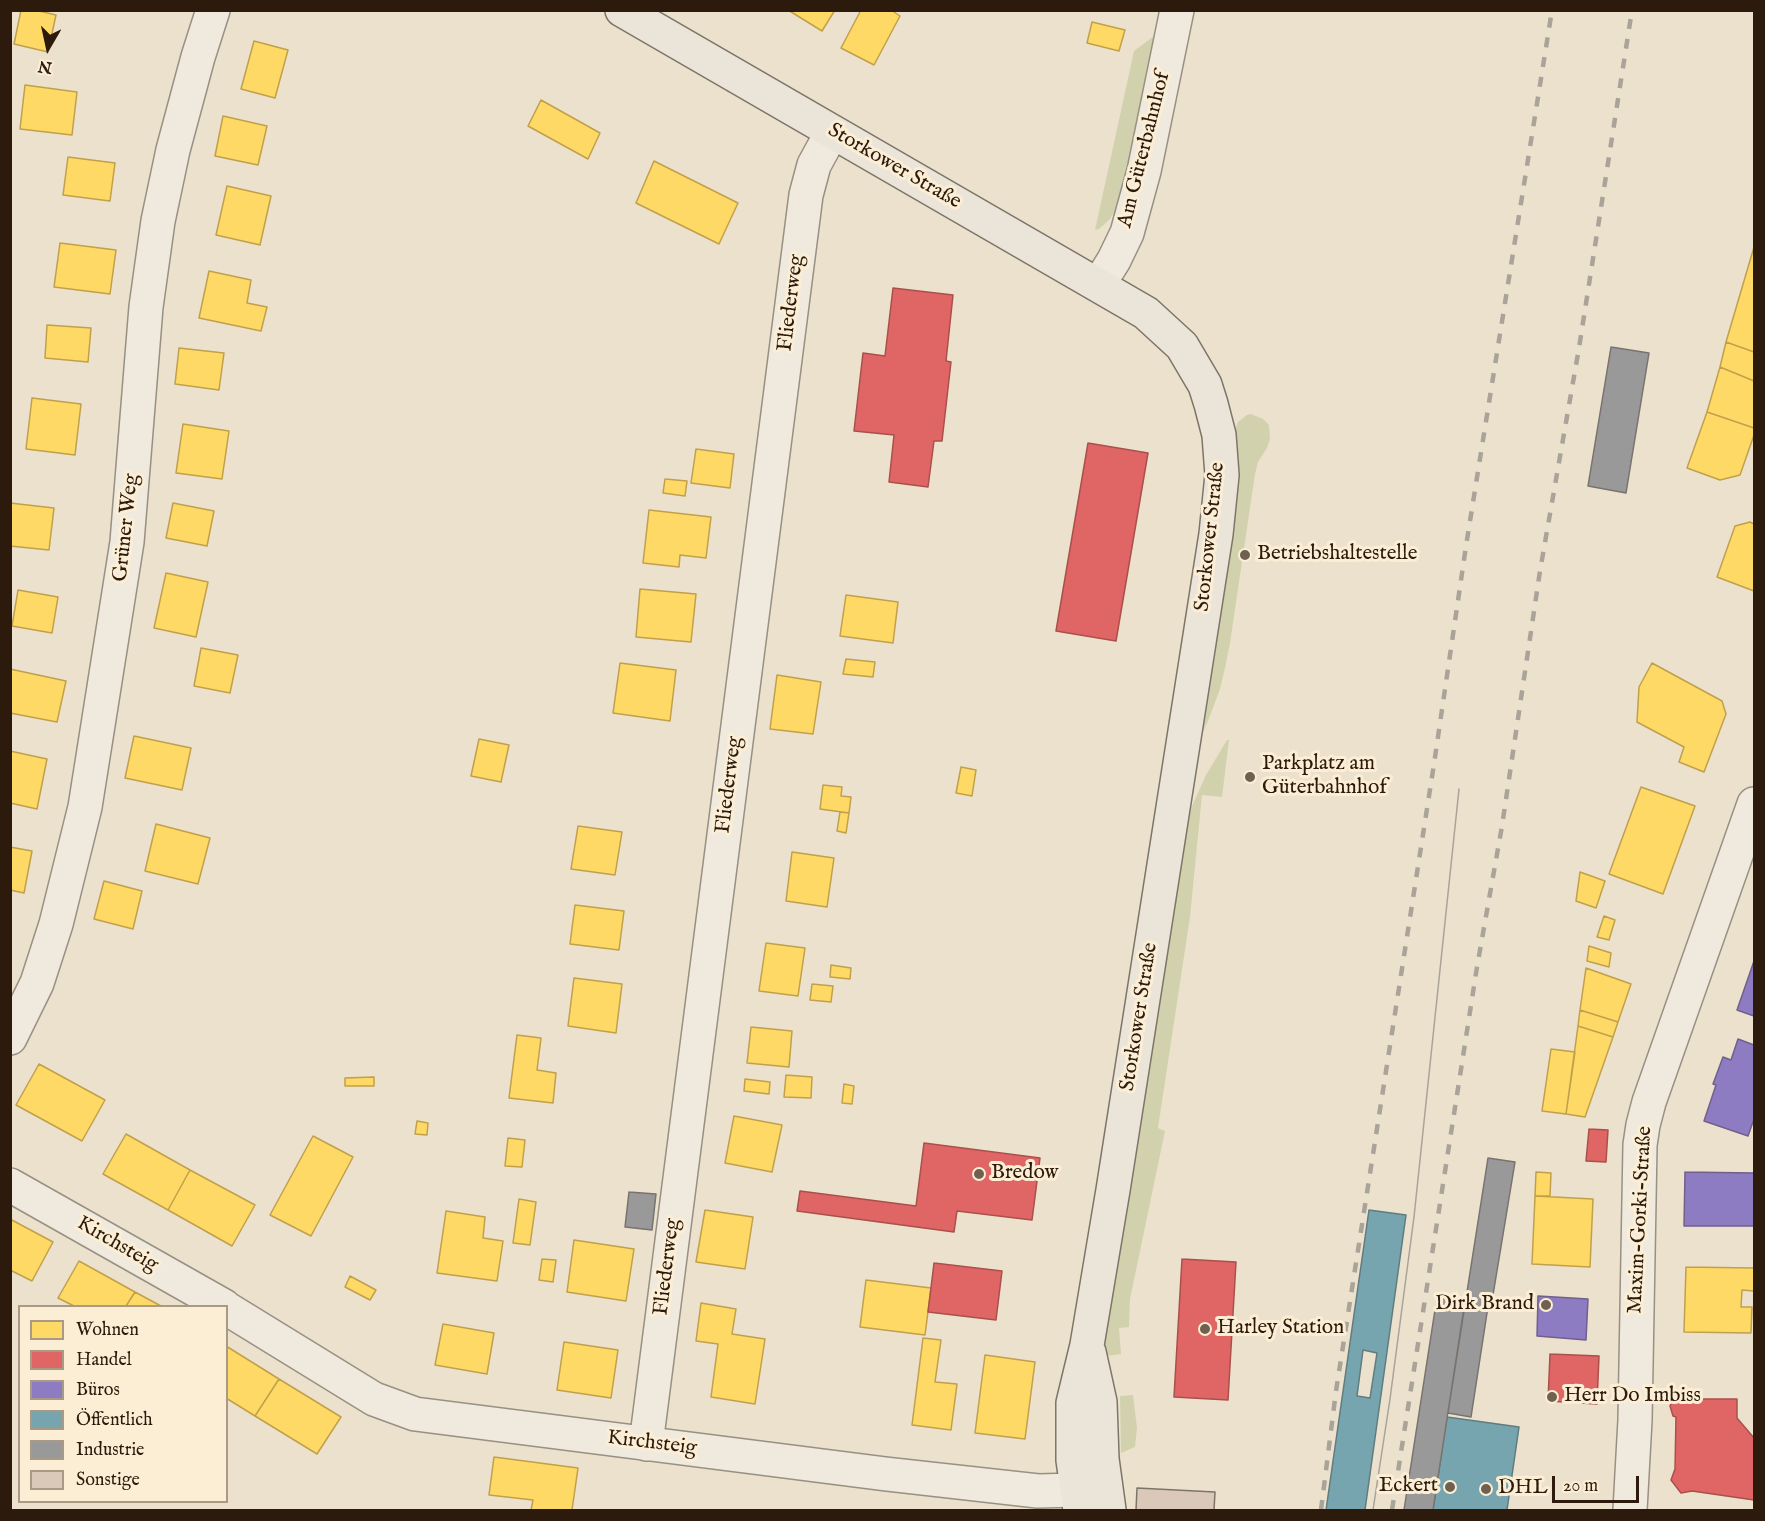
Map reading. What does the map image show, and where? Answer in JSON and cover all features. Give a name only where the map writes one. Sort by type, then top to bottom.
[{"type":"main road","name":"Storkower Straße","points":[[622,10],[1146,313],[1182,345],[1204,385],[1211,404],[1219,435],[1222,475],[1216,534],[1087,1345],[1073,1403],[1073,1460],[1093,1499]]},
{"type":"street","name":"Grüner Weg","points":[[10,1038],[37,983],[53,934],[85,807],[127,542],[146,307],[158,221],[173,150],[213,10]]},
{"type":"street","name":"Am Güterbahnhof","points":[[1099,285],[1127,233],[1144,171],[1177,10]]},
{"type":"street","name":"Fliederweg","points":[[645,1444],[806,195],[814,165],[832,132]]},
{"type":"street","name":"Maxim-Gorki-Straße","points":[[1630,1510],[1635,1419],[1640,1145],[1643,1125],[1649,1102],[1755,804]]},
{"type":"street","name":"Kirchsteig","points":[[10,1185],[221,1305]]},
{"type":"street","name":"Kirchsteig","points":[[228,1309],[374,1399],[415,1413],[645,1444],[1093,1499]]},
{"type":"green space","points":[[1154,36],[1128,170],[1116,210],[1109,220],[1095,230],[1134,51]]},
{"type":"green space","points":[[1251,414],[1263,419],[1269,425],[1270,439],[1258,462],[1255,474],[1230,643],[1220,689],[1197,745],[1234,433],[1238,422]]},
{"type":"green space","points":[[1229,740],[1222,797],[1202,795],[1190,917],[1158,1128],[1165,1131],[1130,1299],[1129,1327],[1119,1328],[1121,1354],[1106,1356],[1104,1335],[1184,830],[1206,775]]},
{"type":"green space","points":[[1133,1395],[1137,1428],[1135,1447],[1121,1453],[1120,1396]]},
{"type":"building: Wohnen","points":[[21,10],[35,10],[56,15],[48,52],[14,44]]},
{"type":"building: Wohnen","points":[[788,10],[835,10],[822,31]]},
{"type":"building: Wohnen","points":[[861,10],[891,10],[900,16],[874,65],[841,48]]},
{"type":"building: Wohnen","points":[[1092,22],[1125,30],[1119,51],[1087,43]]},
{"type":"building: Wohnen","points":[[254,41],[288,50],[275,98],[241,89]]},
{"type":"building: Wohnen","points":[[25,85],[77,92],[72,135],[20,129]]},
{"type":"building: Wohnen","points":[[541,100],[600,133],[588,159],[528,126]]},
{"type":"building: Wohnen","points":[[223,116],[267,126],[258,165],[215,156]]},
{"type":"building: Wohnen","points":[[68,157],[115,163],[110,201],[63,195]]},
{"type":"building: Wohnen","points":[[654,161],[738,203],[719,244],[636,203]]},
{"type":"building: Wohnen","points":[[227,186],[271,196],[260,245],[216,235]]},
{"type":"building: Wohnen","points":[[60,243],[116,250],[110,294],[54,287]]},
{"type":"building: Wohnen","points":[[1754,247],[1754,352],[1726,342]]},
{"type":"building: Wohnen","points":[[209,271],[251,280],[247,303],[267,307],[261,331],[199,318]]},
{"type":"building: Wohnen","points":[[47,325],[91,328],[88,362],[45,358]]},
{"type":"building: Wohnen","points":[[1726,342],[1754,352],[1754,381],[1720,367]]},
{"type":"building: Wohnen","points":[[179,348],[224,353],[219,390],[175,384]]},
{"type":"building: Wohnen","points":[[1720,367],[1754,381],[1754,428],[1707,412]]},
{"type":"building: Wohnen","points":[[32,398],[81,404],[75,455],[26,449]]},
{"type":"building: Wohnen","points":[[1707,412],[1754,428],[1754,435],[1740,475],[1720,480],[1687,468]]},
{"type":"building: Wohnen","points":[[183,424],[229,431],[222,479],[176,473]]},
{"type":"building: Wohnen","points":[[696,449],[734,454],[730,488],[691,483]]},
{"type":"building: Wohnen","points":[[665,479],[687,481],[685,496],[663,493]]},
{"type":"building: Wohnen","points":[[10,503],[54,508],[49,550],[10,546]]},
{"type":"building: Wohnen","points":[[173,503],[214,511],[207,546],[166,538]]},
{"type":"building: Wohnen","points":[[649,510],[711,517],[706,558],[680,555],[679,567],[643,563]]},
{"type":"building: Wohnen","points":[[1750,522],[1754,524],[1754,591],[1717,577],[1735,526]]},
{"type":"building: Wohnen","points":[[166,573],[208,582],[196,637],[154,628]]},
{"type":"building: Wohnen","points":[[640,589],[696,594],[691,642],[636,637]]},
{"type":"building: Wohnen","points":[[18,590],[58,597],[52,633],[12,626]]},
{"type":"building: Wohnen","points":[[846,595],[898,602],[893,643],[840,636]]},
{"type":"building: Wohnen","points":[[201,648],[238,655],[230,693],[194,686]]},
{"type":"building: Wohnen","points":[[846,659],[875,662],[873,677],[843,674]]},
{"type":"building: Wohnen","points":[[620,663],[676,670],[670,721],[613,713]]},
{"type":"building: Wohnen","points":[[1652,663],[1722,701],[1726,714],[1704,772],[1679,762],[1684,747],[1637,722],[1639,687]]},
{"type":"building: Wohnen","points":[[10,669],[66,681],[57,722],[10,713]]},
{"type":"building: Wohnen","points":[[777,675],[821,682],[813,734],[770,729]]},
{"type":"building: Wohnen","points":[[134,736],[191,748],[182,790],[125,778]]},
{"type":"building: Wohnen","points":[[479,739],[509,745],[501,782],[471,776]]},
{"type":"building: Wohnen","points":[[10,751],[47,759],[37,809],[10,803]]},
{"type":"building: Wohnen","points":[[961,767],[976,770],[972,796],[956,793]]},
{"type":"building: Wohnen","points":[[823,785],[842,787],[841,796],[851,797],[849,813],[820,809]]},
{"type":"building: Wohnen","points":[[1641,787],[1695,806],[1663,894],[1609,874]]},
{"type":"building: Wohnen","points":[[840,812],[849,813],[846,833],[837,831]]},
{"type":"building: Wohnen","points":[[156,824],[210,838],[198,884],[145,871]]},
{"type":"building: Wohnen","points":[[578,826],[622,832],[615,875],[571,869]]},
{"type":"building: Wohnen","points":[[10,847],[32,851],[24,893],[10,890]]},
{"type":"building: Wohnen","points":[[792,852],[834,858],[827,907],[786,901]]},
{"type":"building: Wohnen","points":[[1580,872],[1605,881],[1596,908],[1576,901]]},
{"type":"building: Wohnen","points":[[104,881],[142,891],[133,929],[94,919]]},
{"type":"building: Wohnen","points":[[575,905],[624,911],[619,950],[570,944]]},
{"type":"building: Wohnen","points":[[1604,916],[1615,920],[1609,940],[1597,937]]},
{"type":"building: Wohnen","points":[[766,943],[805,948],[798,996],[759,991]]},
{"type":"building: Wohnen","points":[[1589,946],[1611,953],[1609,967],[1587,961]]},
{"type":"building: Wohnen","points":[[831,965],[851,968],[850,979],[830,977]]},
{"type":"building: Wohnen","points":[[1586,968],[1631,984],[1618,1022],[1580,1010]]},
{"type":"building: Wohnen","points":[[574,978],[622,984],[616,1033],[568,1026]]},
{"type":"building: Wohnen","points":[[812,984],[833,986],[831,1002],[810,1000]]},
{"type":"building: Wohnen","points":[[1580,1010],[1618,1022],[1613,1037],[1578,1026]]},
{"type":"building: Wohnen","points":[[1578,1026],[1613,1037],[1585,1117],[1566,1114]]},
{"type":"building: Wohnen","points":[[751,1027],[792,1031],[789,1067],[747,1063]]},
{"type":"building: Wohnen","points":[[517,1035],[541,1038],[537,1070],[556,1073],[553,1103],[509,1098]]},
{"type":"building: Wohnen","points":[[1551,1049],[1575,1052],[1566,1114],[1542,1111]]},
{"type":"building: Wohnen","points":[[39,1064],[105,1100],[82,1141],[16,1105]]},
{"type":"building: Wohnen","points":[[786,1075],[812,1077],[811,1098],[784,1097]]},
{"type":"building: Wohnen","points":[[374,1077],[374,1086],[345,1086],[345,1078]]},
{"type":"building: Wohnen","points":[[745,1079],[770,1082],[769,1094],[744,1091]]},
{"type":"building: Wohnen","points":[[844,1084],[854,1086],[852,1104],[842,1103]]},
{"type":"building: Wohnen","points":[[734,1116],[782,1125],[772,1172],[725,1163]]},
{"type":"building: Wohnen","points":[[417,1121],[428,1123],[427,1135],[415,1134]]},
{"type":"building: Wohnen","points":[[126,1134],[190,1170],[168,1210],[103,1174]]},
{"type":"building: Wohnen","points":[[313,1136],[353,1157],[311,1236],[270,1215]]},
{"type":"building: Wohnen","points":[[508,1138],[525,1140],[522,1167],[505,1166]]},
{"type":"building: Wohnen","points":[[190,1170],[255,1205],[232,1246],[168,1210]]},
{"type":"building: Wohnen","points":[[1536,1172],[1551,1173],[1550,1196],[1535,1196]]},
{"type":"building: Wohnen","points":[[1535,1196],[1593,1199],[1590,1267],[1532,1264]]},
{"type":"building: Wohnen","points":[[519,1199],[536,1202],[530,1245],[513,1243]]},
{"type":"building: Wohnen","points":[[705,1210],[753,1217],[745,1269],[696,1262]]},
{"type":"building: Wohnen","points":[[446,1211],[485,1217],[483,1238],[503,1241],[497,1281],[437,1273]]},
{"type":"building: Wohnen","points":[[10,1219],[53,1242],[32,1281],[10,1270]]},
{"type":"building: Wohnen","points":[[574,1240],[634,1249],[626,1301],[567,1292]]},
{"type":"building: Wohnen","points":[[542,1259],[556,1260],[553,1282],[539,1280]]},
{"type":"building: Wohnen","points":[[79,1261],[135,1292],[127,1305],[72,1305],[58,1298]]},
{"type":"building: Wohnen","points":[[1686,1267],[1754,1268],[1754,1291],[1742,1290],[1741,1307],[1752,1307],[1751,1333],[1684,1332]]},
{"type":"building: Wohnen","points":[[350,1276],[376,1290],[370,1300],[345,1287]]},
{"type":"building: Wohnen","points":[[866,1280],[931,1288],[925,1335],[860,1327]]},
{"type":"building: Wohnen","points":[[135,1292],[159,1305],[127,1305]]},
{"type":"building: Wohnen","points":[[701,1303],[736,1309],[732,1334],[765,1339],[755,1404],[711,1397],[718,1344],[696,1341]]},
{"type":"building: Wohnen","points":[[443,1324],[494,1333],[487,1374],[435,1365]]},
{"type":"building: Wohnen","points":[[923,1338],[941,1340],[935,1382],[957,1384],[951,1430],[912,1425]]},
{"type":"building: Wohnen","points":[[564,1342],[618,1350],[611,1398],[557,1390]]},
{"type":"building: Wohnen","points":[[228,1347],[279,1379],[255,1416],[228,1399]]},
{"type":"building: Wohnen","points":[[985,1355],[1035,1362],[1025,1439],[975,1433]]},
{"type":"building: Wohnen","points":[[279,1379],[341,1417],[317,1454],[255,1416]]},
{"type":"building: Wohnen","points":[[494,1457],[578,1468],[572,1510],[531,1510],[533,1500],[489,1495]]},
{"type":"building: Handel","points":[[893,288],[953,295],[946,361],[951,362],[942,441],[934,441],[928,487],[889,482],[894,435],[854,431],[863,353],[885,356]]},
{"type":"building: Handel","points":[[1088,443],[1148,453],[1116,641],[1056,631]]},
{"type":"building: Handel","points":[[1589,1129],[1608,1130],[1606,1162],[1586,1161]]},
{"type":"building: Handel","name":"Bredow","points":[[924,1143],[1040,1158],[1032,1220],[957,1211],[954,1232],[797,1211],[800,1191],[916,1206]]},
{"type":"building: Handel","name":"Harley Station","points":[[1182,1259],[1236,1262],[1228,1400],[1174,1397]]},
{"type":"building: Handel","points":[[934,1263],[1002,1271],[996,1320],[928,1312]]},
{"type":"building: Handel","points":[[1550,1354],[1599,1356],[1597,1404],[1548,1401]]},
{"type":"building: Handel","points":[[1674,1397],[1737,1399],[1737,1418],[1754,1438],[1754,1500],[1692,1491],[1681,1493],[1671,1480],[1675,1469],[1676,1417],[1673,1416],[1670,1406]]},
{"type":"building: Büros","points":[[1754,961],[1754,1016],[1737,1010]]},
{"type":"building: Büros","points":[[1738,1039],[1754,1045],[1754,1119],[1748,1136],[1704,1121],[1716,1085],[1713,1084],[1723,1057],[1731,1060]]},
{"type":"building: Büros","points":[[1685,1172],[1754,1173],[1754,1226],[1684,1226]]},
{"type":"building: Büros","points":[[1538,1296],[1588,1299],[1586,1340],[1537,1336]]},
{"type":"building: Öffentlich","points":[[1369,1210],[1406,1215],[1365,1510],[1326,1510]]},
{"type":"building: Öffentlich","points":[[1363,1350],[1377,1353],[1370,1398],[1357,1396]]},
{"type":"building: Öffentlich","points":[[1447,1417],[1519,1427],[1507,1510],[1433,1510]]},
{"type":"building: Industrie","points":[[1611,347],[1649,353],[1626,493],[1588,486]]},
{"type":"building: Industrie","points":[[1488,1158],[1515,1162],[1492,1301],[1489,1300],[1471,1417],[1448,1413]]},
{"type":"building: Industrie","points":[[629,1192],[656,1194],[652,1230],[625,1227]]},
{"type":"building: Industrie","points":[[1437,1297],[1465,1301],[1433,1510],[1404,1510]]},
{"type":"building: Sonstige","points":[[1137,1488],[1215,1492],[1214,1510],[1136,1510]]},
{"type":"tram line","points":[[1373,1510],[1414,1217],[1459,789]]},
{"type":"railway","points":[[1321,1510],[1336,1391],[1466,546],[1552,10]]},
{"type":"railway","points":[[1392,1510],[1477,967],[1502,826],[1540,571],[1579,348],[1632,10]]},
{"type":"place","name":"Betriebshaltestelle","points":[[1245,555]]},
{"type":"place","name":"Parkplatz am Güterbahnhof","points":[[1250,777]]},
{"type":"place","name":"Bredow","points":[[979,1174]]},
{"type":"place","name":"Dirk Brand","points":[[1546,1305]]},
{"type":"place","name":"Harley Station","points":[[1205,1329]]},
{"type":"place","name":"Herr Do Imbiss","points":[[1552,1397]]},
{"type":"place","name":"Eckert","points":[[1450,1487]]},
{"type":"place","name":"DHL","points":[[1486,1489]]}]
